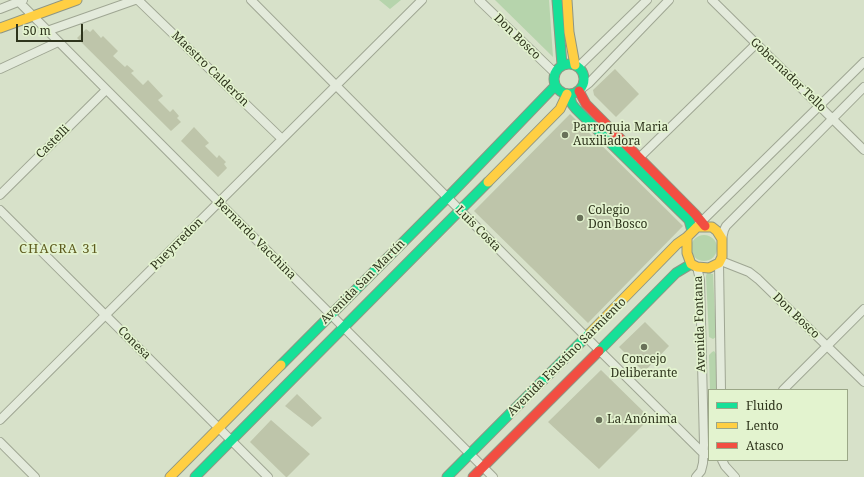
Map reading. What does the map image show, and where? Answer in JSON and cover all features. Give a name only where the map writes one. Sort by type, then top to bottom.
[{"type":"main road","points":[[0,28],[77,0]]},
{"type":"main road","points":[[557,0],[562,65]]},
{"type":"main road","points":[[567,0],[569,32],[576,66]]},
{"type":"main road","points":[[580,90],[568,94],[562,92],[555,86],[555,73],[562,65],[566,64],[576,66],[581,70],[584,78],[580,90],[586,104],[638,158],[697,228]]},
{"type":"main road","name":"Avenida San Martín","points":[[170,477],[447,198],[555,86]]},
{"type":"main road","points":[[568,94],[576,109],[689,220],[692,225],[697,228],[712,227],[718,231],[722,239],[723,250],[720,262]]},
{"type":"main road","name":"Avenida San Martín","points":[[195,477],[560,109],[568,94]]},
{"type":"main road","points":[[694,265],[687,253],[697,228]]},
{"type":"main road","name":"Avenida Faustino Sarmiento","points":[[447,477],[586,338],[677,244],[697,228]]},
{"type":"main road","name":"Avenida Faustino Sarmiento","points":[[473,477],[676,273],[694,265],[709,268],[720,262]]},
{"type":"street","points":[[47,31],[137,0]]},
{"type":"street","name":"Maestro Calderón","points":[[137,0],[282,139]]},
{"type":"street","name":"Luis Costa","points":[[251,0],[598,350],[706,454]]},
{"type":"street","name":"Pueyrredon","points":[[0,420],[422,0]]},
{"type":"street","name":"Don Bosco","points":[[479,0],[555,73]]},
{"type":"street","points":[[576,66],[647,0]]},
{"type":"street","points":[[580,90],[669,0]]},
{"type":"street","name":"Gobernador Tello","points":[[712,0],[864,150]]},
{"type":"street","name":"Bernardo Vacchina","points":[[20,1],[32,16],[493,477]]},
{"type":"street","points":[[0,9],[20,1]]},
{"type":"street","points":[[0,69],[58,42]]},
{"type":"street","points":[[638,158],[756,44]]},
{"type":"street","name":"Avenida Faustino Sarmiento","points":[[697,228],[864,62]]},
{"type":"street","points":[[722,239],[726,226],[864,87]]},
{"type":"street","name":"Castelli","points":[[0,195],[106,90]]},
{"type":"street","name":"Conesa","points":[[0,210],[268,477]]},
{"type":"street","name":"Don Bosco","points":[[720,262],[749,272],[758,279],[864,382]]},
{"type":"street","name":"Avenida Fontana","points":[[720,262],[721,389]]},
{"type":"street","name":"Avenida Fontana","points":[[694,265],[700,280],[706,454],[701,471],[696,477]]},
{"type":"street","points":[[784,389],[864,309]]},
{"type":"street","points":[[0,442],[35,477]]},
{"type":"street","points":[[723,463],[735,477]]},
{"type":"green space","points":[[379,0],[401,0],[390,9]]},
{"type":"green space","points":[[495,0],[549,0],[553,57]]},
{"type":"green space","points":[[704,235],[713,239],[717,248],[713,257],[704,261],[695,257],[691,248],[695,239]]},
{"type":"green space","points":[[707,273],[713,274],[716,337],[713,339],[709,337]]},
{"type":"green space","points":[[714,351],[716,354],[718,389],[710,389],[709,355]]},
{"type":"building","points":[[86,29],[90,32],[93,29],[101,38],[103,36],[118,51],[113,56],[125,67],[127,65],[134,71],[131,73],[143,85],[148,80],[163,96],[158,100],[170,112],[173,109],[179,116],[177,118],[181,122],[171,131],[77,38]]},
{"type":"building","points":[[615,69],[639,94],[616,117],[594,95],[593,90]]},
{"type":"building","name":"Colegio Don Bosco","points":[[570,114],[683,226],[588,323],[474,211]]},
{"type":"building","points":[[194,127],[209,143],[205,146],[217,158],[219,155],[226,162],[224,164],[227,168],[218,177],[181,141]]},
{"type":"building","name":"Concejo Deliberante","points":[[645,322],[669,346],[644,372],[619,347]]},
{"type":"building","name":"La Anónima","points":[[601,370],[650,418],[599,469],[548,422]]},
{"type":"building","points":[[297,394],[322,418],[312,427],[285,406]]},
{"type":"building","points":[[271,420],[310,454],[287,477],[250,442]]},
{"type":"traffic: fast","points":[[557,0],[562,65]]},
{"type":"traffic: fast","points":[[569,64],[580,68],[584,79],[580,90],[569,94],[558,90],[554,79],[558,68],[569,64]]},
{"type":"traffic: fast","points":[[281,365],[447,198],[555,86]]},
{"type":"traffic: fast","points":[[569,94],[572,104],[576,109],[689,220],[692,231]]},
{"type":"traffic: fast","points":[[195,477],[488,182]]},
{"type":"traffic: fast","points":[[599,351],[676,273],[691,264]]},
{"type":"traffic: fast","points":[[447,477],[590,333]]},
{"type":"traffic: slow","points":[[0,28],[77,0]]},
{"type":"traffic: slow","points":[[567,0],[569,32],[575,65]]},
{"type":"traffic: slow","points":[[488,182],[560,109],[567,94]]},
{"type":"traffic: slow","points":[[590,333],[677,244],[697,227],[712,227],[717,231],[722,239],[722,257],[719,263],[709,268],[697,267],[691,264],[687,253],[687,237]]},
{"type":"traffic: slow","points":[[170,477],[281,365]]},
{"type":"traffic: jam","points":[[579,91],[586,104],[695,214],[705,226]]},
{"type":"traffic: jam","points":[[473,477],[599,351]]},
{"type":"place","name":"Parroquia Maria Auxiliadora","points":[[565,135]]},
{"type":"place","name":"Colegio Don Bosco","points":[[580,218]]},
{"type":"place","name":"Concejo Deliberante","points":[[644,347]]},
{"type":"place","name":"La Anónima","points":[[599,420]]},
{"type":"district","name":"CHACRA 31","points":[[59,249]]}]
